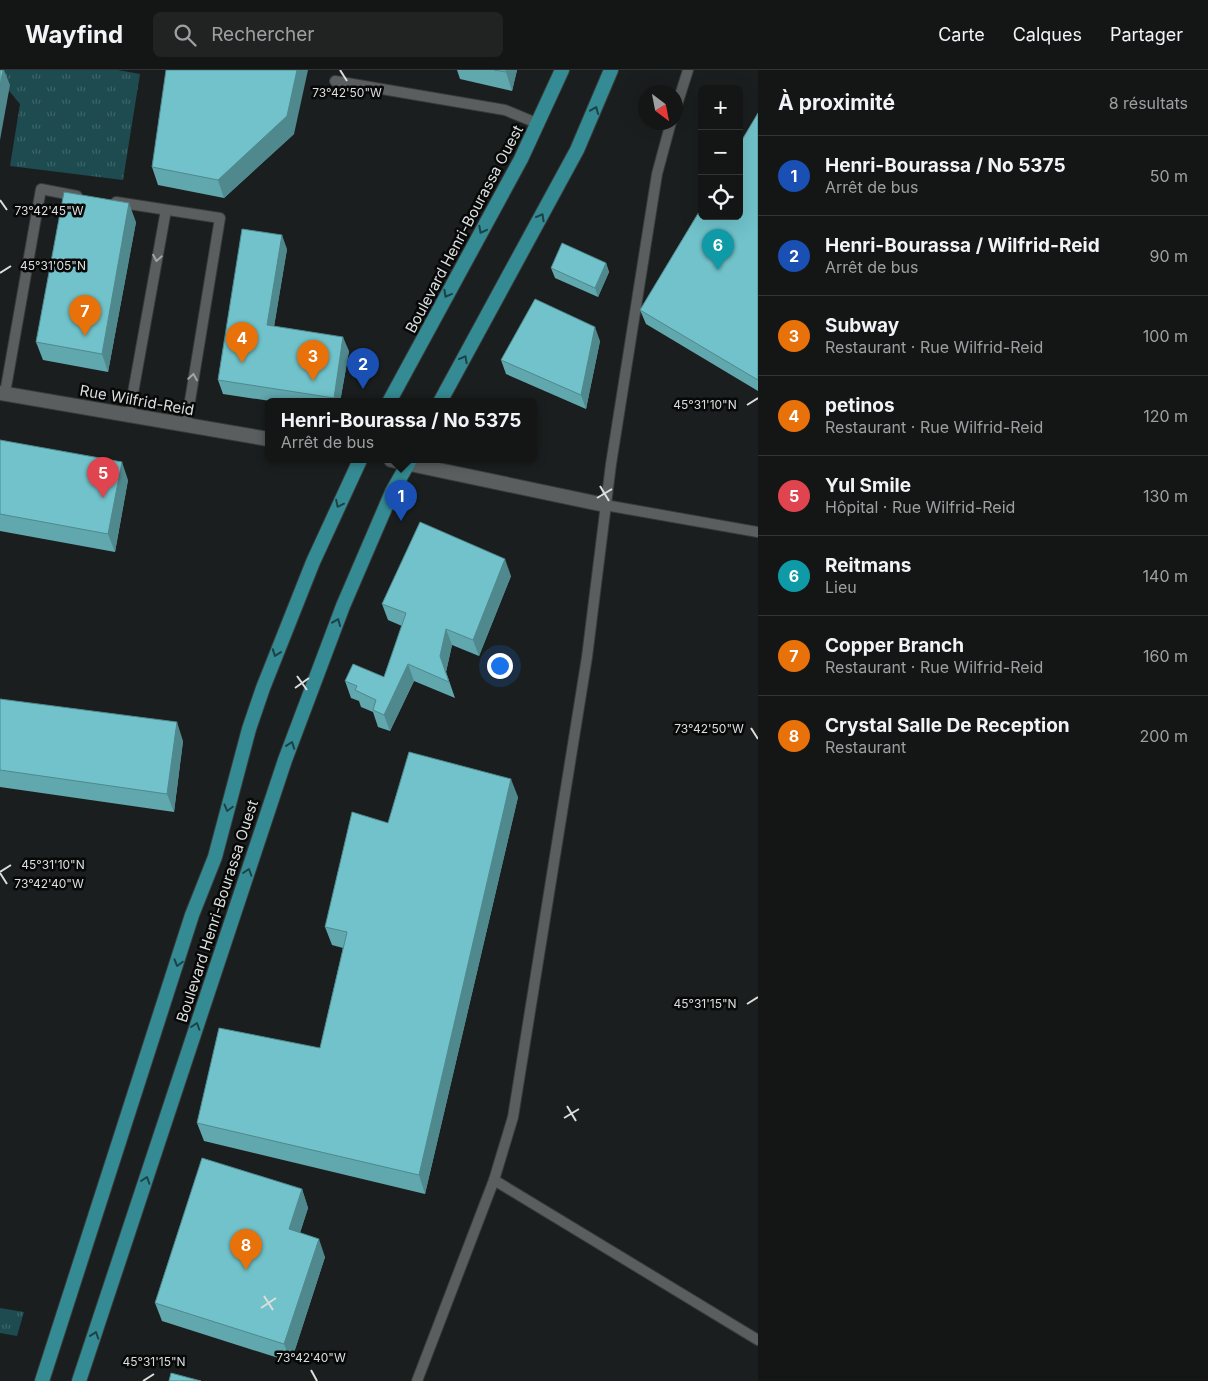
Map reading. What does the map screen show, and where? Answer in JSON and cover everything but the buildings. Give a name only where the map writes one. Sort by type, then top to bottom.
[{"type":"main road","name":"Boulevard Henri-Bourassa Ouest","points":[[391,398],[539,124],[562,70]]},
{"type":"main road","points":[[442,398],[577,150],[611,70]]},
{"type":"main road","name":"Boulevard Henri-Bourassa Ouest","points":[[42,1381],[192,915],[215,857],[249,729],[313,562],[359,463]]},
{"type":"main road","name":"Boulevard Henri-Bourassa Ouest","points":[[79,1381],[285,760],[343,606],[392,492],[408,463]]},
{"type":"street","name":"Rue Wilfrid-Reid","points":[[2,393],[265,438]]},
{"type":"street","points":[[418,463],[605,506]]},
{"type":"lane","points":[[683,86],[688,70]]},
{"type":"lane","points":[[335,81],[505,110],[539,124]]},
{"type":"lane","points":[[417,1381],[494,1180],[513,1117],[537,977],[587,656],[605,506],[657,174],[669,130]]},
{"type":"lane","points":[[2,393],[41,190],[89,198]]},
{"type":"lane","points":[[108,201],[220,218],[186,425]]},
{"type":"lane","points":[[129,415],[166,210]]},
{"type":"lane","points":[[605,506],[758,532]]},
{"type":"lane","points":[[494,1180],[758,1340]]},
{"type":"green space","points":[[0,70],[118,70],[140,74],[123,180],[10,166],[20,104],[0,80]]},
{"type":"green space","points":[[0,1308],[24,1312],[17,1336],[0,1333]]},
{"type":"place","name":"Reitmans","points":[[718,270]]},
{"type":"place","name":"Copper Branch","points":[[85,336]]},
{"type":"place","name":"petinos","points":[[242,363]]},
{"type":"place","name":"Subway","points":[[313,381]]},
{"type":"place","name":"Henri-Bourassa / Wilfrid-Reid","points":[[363,389]]},
{"type":"place","name":"Yul Smile","points":[[103,498]]},
{"type":"place","name":"Henri-Bourassa / No 5375","points":[[401,521]]},
{"type":"place","name":"Crystal Salle De Reception","points":[[246,1270]]}]
